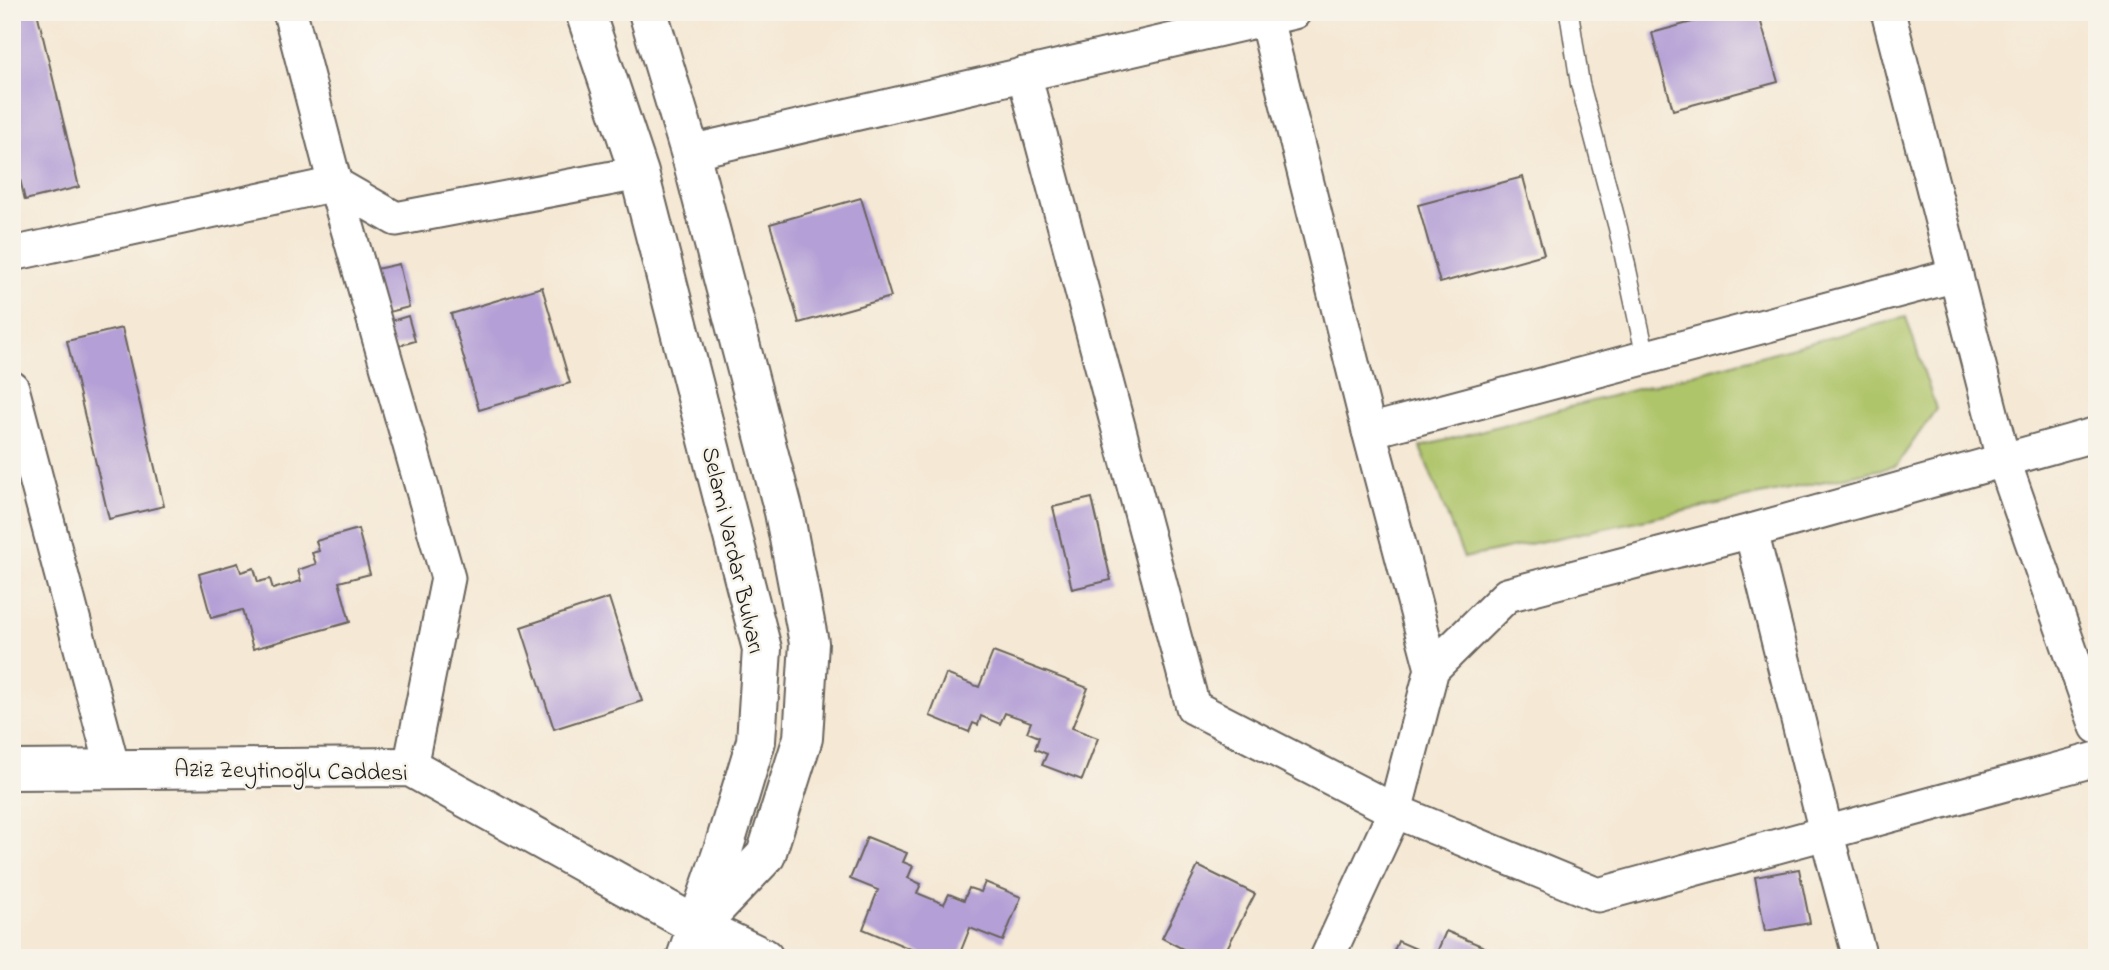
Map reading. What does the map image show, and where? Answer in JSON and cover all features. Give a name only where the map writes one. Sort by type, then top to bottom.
[{"type":"street","points":[[290,12],[335,184],[448,578],[410,766]]},
{"type":"street","name":"Selami Vardar Bulvarı","points":[[585,12],[639,173],[762,649],[756,741],[692,942]]},
{"type":"street","points":[[648,12],[690,152],[784,512],[810,643],[803,738],[766,855],[692,942]]},
{"type":"street","points":[[1888,12],[2003,459],[2097,727]]},
{"type":"street","points":[[690,152],[1280,16],[1369,431],[1432,669],[1395,810],[1327,958]]},
{"type":"street","points":[[1024,74],[1193,708],[1395,810],[1598,895],[2097,759]]},
{"type":"street","points":[[12,254],[335,184],[396,219],[639,173]]},
{"type":"street","points":[[1369,431],[1956,275]]},
{"type":"street","points":[[12,388],[113,769]]},
{"type":"street","points":[[1432,669],[1507,595],[1751,531],[2097,434]]},
{"type":"street","points":[[1751,531],[1860,958]]},
{"type":"street","name":"Aziz Zeytinoğlu Caddesi","points":[[12,770],[410,766],[692,942],[764,958]]},
{"type":"lane","points":[[1569,12],[1580,84],[1618,228],[1646,358]]},
{"type":"green space","points":[[1906,317],[1936,409],[1896,466],[1464,558],[1420,447]]},
{"type":"building","points":[[37,12],[79,187],[25,200],[12,146],[12,13]]},
{"type":"building","points":[[1728,12],[1758,12],[1778,82],[1673,110],[1652,33]]},
{"type":"building","points":[[1523,177],[1544,254],[1440,283],[1418,205]]},
{"type":"building","points":[[861,198],[891,297],[799,323],[770,224]]},
{"type":"building","points":[[399,264],[409,307],[377,315],[367,271]]},
{"type":"building","points":[[542,287],[570,383],[479,410],[451,314]]},
{"type":"building","points":[[408,316],[415,341],[385,350],[378,325]]},
{"type":"building","points":[[122,328],[164,506],[109,519],[67,341]]},
{"type":"building","points":[[1092,498],[1111,580],[1072,589],[1053,507]]},
{"type":"building","points":[[358,529],[370,574],[339,582],[350,622],[253,649],[242,610],[211,618],[199,574],[238,563],[241,572],[254,568],[258,582],[270,579],[273,589],[301,581],[298,570],[316,564],[312,553],[319,551],[316,541]]},
{"type":"building","points":[[609,598],[642,701],[554,729],[521,627]]},
{"type":"building","points":[[993,652],[1088,688],[1072,728],[1098,738],[1082,780],[1042,765],[1047,754],[1035,749],[1039,737],[1027,732],[1031,722],[1005,713],[1000,724],[981,716],[978,725],[973,723],[969,732],[930,716],[946,674],[979,687]]},
{"type":"building","points":[[867,837],[907,853],[903,862],[913,866],[908,878],[921,884],[917,893],[944,904],[949,894],[964,900],[969,888],[981,892],[985,882],[1021,897],[1003,941],[970,928],[958,958],[932,958],[863,929],[878,890],[850,879]]},
{"type":"building","points":[[1198,866],[1255,894],[1222,958],[1200,958],[1162,938]]},
{"type":"building","points":[[1799,869],[1810,923],[1765,931],[1755,877]]},
{"type":"building","points":[[1446,931],[1489,949],[1485,958],[1391,958],[1398,941],[1435,957]]}]
